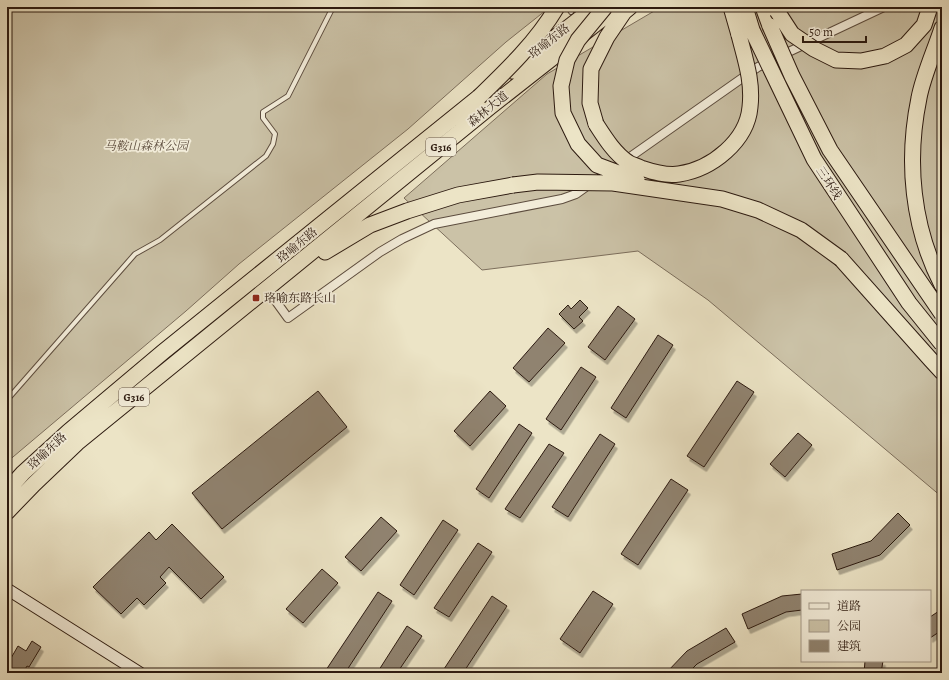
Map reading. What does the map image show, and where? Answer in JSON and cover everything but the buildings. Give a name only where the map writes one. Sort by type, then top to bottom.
[{"type":"highway","points":[[479,97],[515,62],[545,26],[557,7]]},
{"type":"highway","name":"珞喻东路","points":[[7,491],[23,473],[68,432],[163,352],[479,97],[595,7]]},
{"type":"highway","points":[[605,7],[578,40],[567,60],[561,86],[563,113],[578,144],[597,165],[638,180],[722,199],[758,210],[801,230],[842,259],[942,372]]},
{"type":"highway","name":"森林大道","points":[[267,289],[490,107],[617,7]]},
{"type":"highway","points":[[630,7],[624,12],[606,38],[591,69],[590,103],[596,124],[608,143],[630,163],[654,173],[679,174],[697,169],[720,157],[733,144],[744,127],[750,108],[751,83],[731,7]]},
{"type":"highway","name":"三环线","points":[[745,7],[752,30],[814,159],[909,303],[942,344]]},
{"type":"highway","name":"三环线","points":[[763,7],[792,76],[830,150],[942,314]]},
{"type":"highway","points":[[775,7],[792,34],[814,49],[836,60],[861,61],[885,56],[906,44],[924,25],[930,7]]},
{"type":"highway","name":"森林大道","points":[[246,286],[278,248],[572,9]]},
{"type":"highway","points":[[931,61],[942,18]]},
{"type":"highway","points":[[942,28],[919,96],[912,137],[913,184],[921,233],[942,285]]},
{"type":"highway","points":[[267,289],[370,225],[406,211],[458,195],[514,184],[538,182],[613,183],[722,199]]},
{"type":"highway","name":"珞喻东路","points":[[7,512],[34,484],[77,444],[267,289]]},
{"type":"main road","points":[[7,589],[140,673]]},
{"type":"street","points":[[267,289],[288,318],[380,252],[402,239],[434,224],[562,199],[576,194],[758,67],[884,7]]},
{"type":"lane","points":[[7,400],[135,254],[160,240],[266,156],[273,144],[275,134],[263,118],[263,112],[288,96],[333,7]]},
{"type":"green space","name":"马鞍山森林公园","points":[[7,7],[550,7],[506,42],[408,129],[239,264],[186,311],[7,462]]},
{"type":"green space","points":[[661,7],[942,7],[942,497],[708,300],[638,251],[482,270],[404,198],[547,74]]},
{"type":"place","name":"珞喻东路长山","points":[[256,298]]}]
